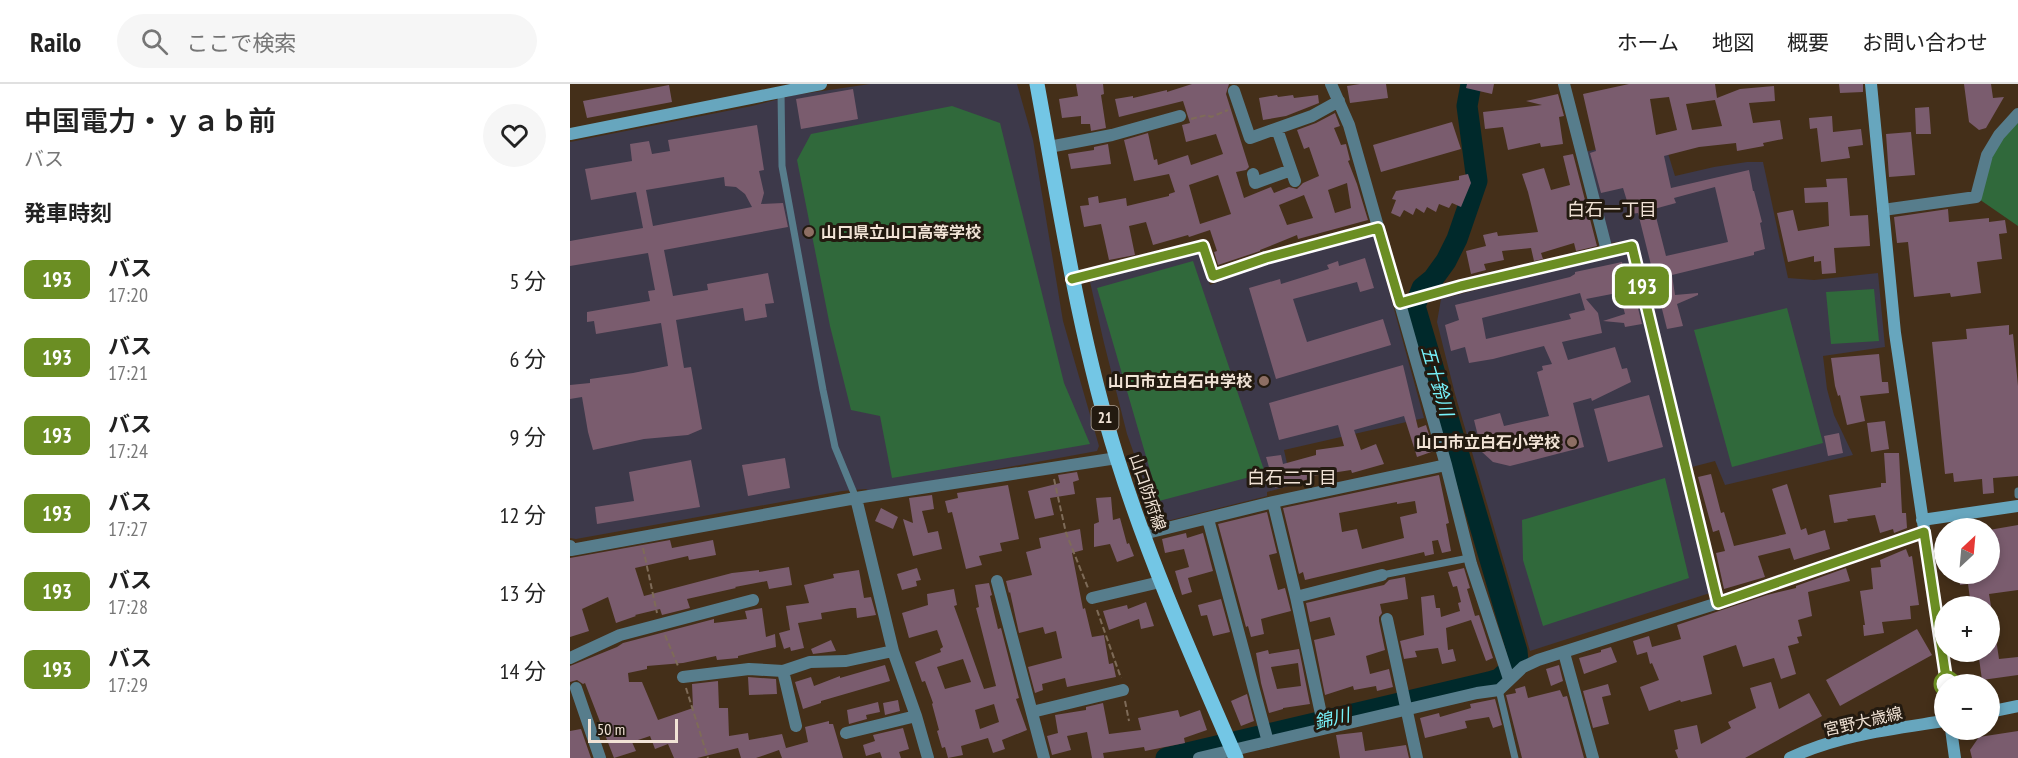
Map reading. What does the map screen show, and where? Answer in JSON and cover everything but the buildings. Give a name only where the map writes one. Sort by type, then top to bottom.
[{"type":"main road","name":"山口防府線","points":[[1037,84],[1072,279],[1094,378],[1117,458],[1160,582],[1232,748]]},
{"type":"street","points":[[570,134],[781,88],[821,84]]},
{"type":"street","points":[[1331,84],[1349,125],[1378,228],[1404,302],[1469,558],[1509,679]]},
{"type":"street","points":[[1564,84],[1607,251]]},
{"type":"street","points":[[1871,84],[1896,333],[1945,674]]},
{"type":"street","points":[[1234,91],[1250,138],[1312,116],[1339,101]]},
{"type":"street","points":[[1883,210],[1976,197],[1987,155],[1999,135],[2018,114]]},
{"type":"street","points":[[1049,147],[1112,135],[1180,116]]},
{"type":"street","points":[[1253,174],[1255,183],[1293,176],[1277,129]]},
{"type":"street","points":[[1072,279],[1203,246],[1213,276],[1266,258],[1378,228]]},
{"type":"street","points":[[1404,302],[1432,293],[1632,246],[1718,603]]},
{"type":"street","points":[[570,546],[571,549],[856,498],[1117,458]]},
{"type":"street","points":[[1143,534],[1273,502],[1446,465]]},
{"type":"street","points":[[856,498],[893,651],[928,758]]},
{"type":"street","points":[[1273,502],[1324,728]]},
{"type":"street","points":[[1199,758],[1232,748],[1499,690],[1523,667],[1718,603],[1923,526],[2018,506]]},
{"type":"street","points":[[1208,519],[1268,742]]},
{"type":"street","points":[[1296,597],[1382,575]]},
{"type":"street","points":[[997,580],[1044,758]]},
{"type":"street","points":[[1092,598],[1160,582]]},
{"type":"street","points":[[570,658],[620,635],[753,600]]},
{"type":"street","points":[[1387,619],[1417,758]]},
{"type":"street","points":[[683,677],[749,669],[783,671],[810,662],[846,661],[893,651]]},
{"type":"street","points":[[1564,653],[1593,758]]},
{"type":"street","points":[[783,671],[796,726]]},
{"type":"street","points":[[576,688],[600,758]]},
{"type":"street","points":[[1032,712],[1123,690]]},
{"type":"street","points":[[2000,710],[2018,706]]},
{"type":"street","points":[[846,733],[916,716]]},
{"type":"street","name":"宮野大歳線","points":[[1790,758],[1802,752],[1849,738],[1934,723]]},
{"type":"street","points":[[1952,740],[1954,758]]},
{"type":"lane","points":[[781,88],[782,166],[835,447],[856,498]]},
{"type":"lane","points":[[1382,575],[1469,558]]},
{"type":"lane","points":[[1499,690],[1515,758]]},
{"type":"path","points":[[1180,116],[1181,122],[1207,115],[1211,117],[1240,106]]},
{"type":"path","points":[[641,537],[660,624],[683,677],[708,758]]},
{"type":"shaded area","name":"山口県立山口高等学校","points":[[870,84],[1017,84],[1033,140],[1063,321],[1099,446],[1097,451],[871,492],[866,489],[842,491],[576,539],[570,538],[570,142],[752,106],[795,95]]},
{"type":"shaded area","points":[[1662,134],[1675,176],[1714,167],[1763,162],[1788,278],[1814,280],[1878,273],[1885,347],[1823,356],[1827,389],[1834,415],[1853,455],[1725,485],[1715,461],[1692,467],[1637,240],[1608,243],[1585,152]]},
{"type":"shaded area","name":"山口市立白石中学校","points":[[1373,233],[1424,418],[1284,450],[1292,485],[1267,492],[1267,496],[1163,522],[1157,519],[1127,434],[1090,282],[1199,251],[1210,285],[1263,265]]},
{"type":"shaded area","name":"山口市立白石小学校","points":[[1624,251],[1630,254],[1710,593],[1530,651],[1455,394],[1437,322],[1441,299]]},
{"type":"green space","points":[[952,106],[1000,123],[1064,383],[1090,444],[892,478],[880,416],[851,410],[830,326],[797,160],[811,134]]},
{"type":"green space","points":[[2018,114],[2018,226],[1976,197],[1987,155]]},
{"type":"green space","points":[[1193,261],[1265,473],[1159,501],[1097,288]]},
{"type":"green space","points":[[1874,289],[1879,341],[1831,344],[1826,292]]},
{"type":"green space","points":[[1787,308],[1823,443],[1732,467],[1694,330]]},
{"type":"green space","points":[[1665,478],[1689,578],[1543,626],[1523,560],[1522,520]]},
{"type":"waterway","name":"五十鈴川","points":[[1166,758],[1489,682],[1499,679],[1518,662],[1517,651],[1415,306],[1422,288],[1433,279],[1446,261],[1457,239],[1477,181],[1467,106],[1471,84]]},
{"type":"bus line","name":"193","points":[[1072,279],[1203,246],[1213,276],[1266,258],[1378,228],[1400,303],[1432,293],[1632,246],[1718,603],[1924,532],[1946,674]]},
{"type":"place","name":"山口県立山口高等学校","points":[[809,232]]},
{"type":"place","name":"山口市立白石中学校","points":[[1264,381]]},
{"type":"place","name":"山口市立白石小学校","points":[[1572,442]]},
{"type":"district","name":"白石一丁目","points":[[1612,210]]},
{"type":"district","name":"白石二丁目","points":[[1292,478]]},
{"type":"water label","name":"錦川","points":[[1332,719]]}]
